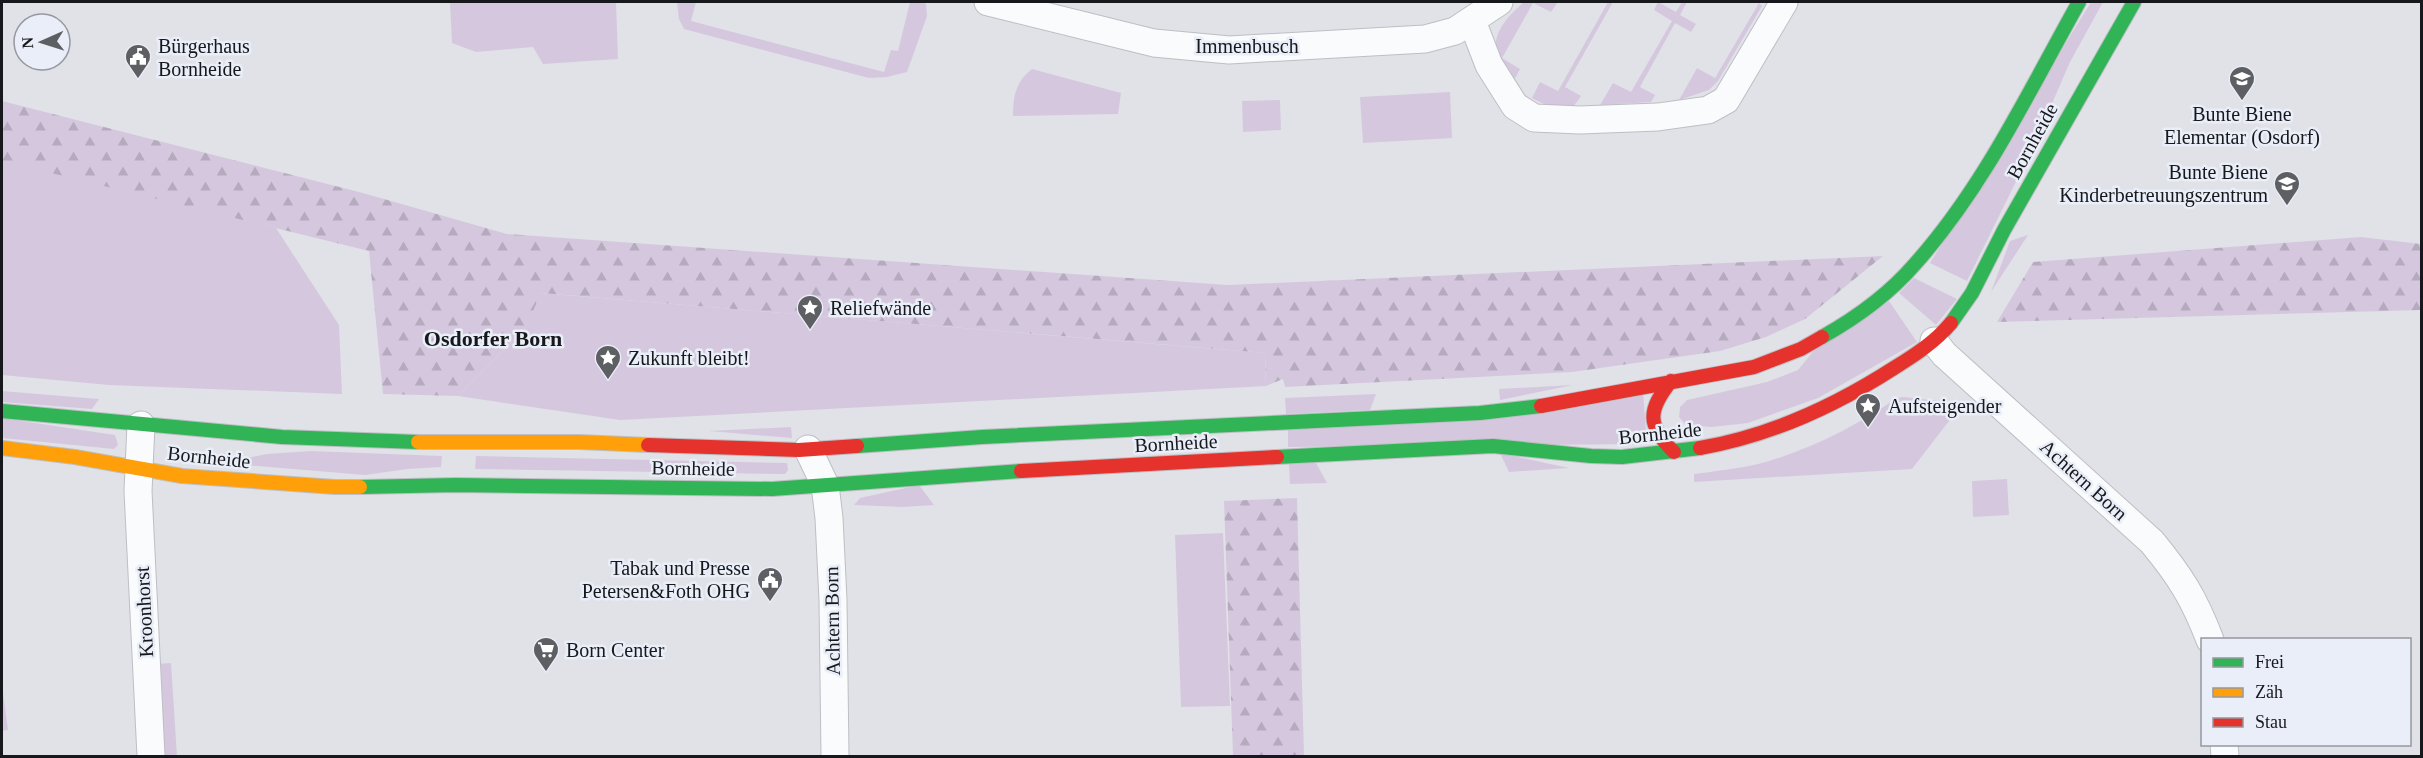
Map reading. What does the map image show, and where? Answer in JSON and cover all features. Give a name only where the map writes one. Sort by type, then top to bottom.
[{"type":"street","name":"Immenbusch","points":[[988,2],[1154,43],[1229,50],[1425,39],[1455,31],[1499,2]]},
{"type":"street","points":[[1472,21],[1489,65],[1515,106],[1534,118],[1580,120],[1658,117],[1708,110],[1726,100],[1784,2]]},
{"type":"street","name":"Bornheide","points":[[2,411],[266,436],[457,444],[579,441],[745,449],[808,449],[982,437],[1480,413],[1522,409],[1754,367],[1801,348],[1843,325],[1888,291],[1915,265],[1944,228],[1990,161],[2079,2]]},
{"type":"street","name":"Bornheide","points":[[2,448],[75,457],[150,462],[182,476],[335,487],[468,485],[772,489],[933,476],[1473,446],[1511,446],[1588,457],[1640,456],[1734,442],[1776,430],[1836,404],[1934,340],[1947,327],[1971,294],[2000,238],[2134,2]]},
{"type":"street","name":"Achtern Born","points":[[1934,340],[1944,354],[2152,542],[2179,575],[2197,606],[2210,638]]},
{"type":"street","points":[[1671,381],[1657,397],[1652,411],[1652,423],[1657,435],[1674,452]]},
{"type":"street","name":"Kroonhorst","points":[[141,425],[150,462],[138,491],[152,756]]},
{"type":"street","points":[[238,446],[266,436]]},
{"type":"street","points":[[926,454],[982,437]]},
{"type":"street","points":[[808,449],[825,485],[881,468]]},
{"type":"street","name":"Achtern Born","points":[[825,485],[833,600],[835,756]]},
{"type":"green space","points":[[450,2],[616,2],[618,59],[543,64],[533,47],[476,52],[452,43]]},
{"type":"green space","points":[[677,2],[696,2],[691,21],[884,72],[891,50],[898,51],[910,2],[926,4],[927,16],[907,72],[887,77],[869,78],[684,29],[679,19]]},
{"type":"green space","points":[[1524,2],[1558,2],[1551,12],[1533,3],[1502,58],[1520,69],[1513,82],[1497,58],[1496,41],[1502,26]]},
{"type":"green space","points":[[1608,2],[1613,2],[1565,87],[1581,96],[1573,107],[1552,108],[1532,98],[1540,82],[1558,91]]},
{"type":"green space","points":[[1658,2],[1676,12],[1682,2],[1687,2],[1680,15],[1696,24],[1691,32],[1675,23],[1640,87],[1655,95],[1651,102],[1600,105],[1613,83],[1631,92],[1672,21],[1654,10]]},
{"type":"green space","points":[[2091,2],[2103,2],[2070,62],[2034,145],[1967,281],[1930,263]]},
{"type":"green space","points":[[1759,3],[1762,6],[1718,81],[1709,90],[1679,100],[1697,68],[1715,78]]},
{"type":"green space","points":[[1032,69],[1121,93],[1118,114],[1013,116],[1019,84]]},
{"type":"green space","points":[[1450,92],[1452,138],[1363,143],[1360,97]]},
{"type":"green space","points":[[1280,100],[1281,130],[1243,132],[1242,101]]},
{"type":"green space","points":[[2,101],[363,193],[507,234],[1228,285],[1883,256],[1805,319],[1766,337],[1720,351],[1572,372],[1285,387],[1283,379],[1266,386],[1265,353],[541,293],[525,329],[458,396],[383,394],[369,251],[2,161]]},
{"type":"green space","points":[[2,160],[276,228],[339,325],[342,394],[109,385],[2,375]]},
{"type":"green space","points":[[2028,235],[1991,292],[2010,241]]},
{"type":"green space","points":[[2361,237],[2421,244],[2421,310],[1997,322],[2033,262]]},
{"type":"green space","points":[[1914,278],[1957,299],[1936,325],[1899,293]]},
{"type":"green space","points":[[540,293],[1265,353],[1266,386],[620,420],[458,396],[525,329]]},
{"type":"green space","points":[[1889,301],[1917,342],[1818,398],[1748,423],[1712,427],[1686,425],[1679,417],[1680,407],[1687,400],[1767,382],[1798,370],[1815,349]]},
{"type":"green space","points":[[1573,385],[1500,400],[1499,389]]},
{"type":"green space","points":[[2,391],[99,399],[92,409],[2,402]]},
{"type":"green space","points":[[1643,392],[1647,444],[1288,447],[1288,429]]},
{"type":"green space","points":[[1376,394],[1370,410],[1286,414],[1285,398]]},
{"type":"green space","points":[[1897,398],[1959,405],[1912,469],[1694,482],[1694,474],[1758,464],[1813,445],[1848,428]]},
{"type":"green space","points":[[2,418],[115,435],[118,445],[114,449],[2,438]]},
{"type":"green space","points":[[791,427],[792,438],[709,431]]},
{"type":"green space","points":[[311,451],[442,456],[441,467],[365,475],[221,463],[267,454]]},
{"type":"green space","points":[[1500,453],[1569,468],[1509,472]]},
{"type":"green space","points":[[476,456],[787,463],[788,470],[785,474],[475,469]]},
{"type":"green space","points":[[1315,461],[1327,483],[1290,484],[1289,463]]},
{"type":"green space","points":[[2007,479],[2009,515],[1973,517],[1972,481]]},
{"type":"green space","points":[[919,485],[934,505],[902,507],[854,505],[860,498]]},
{"type":"green space","points":[[1297,498],[1304,756],[1233,756],[1224,501]]},
{"type":"green space","points":[[1223,533],[1230,706],[1181,707],[1175,535]]},
{"type":"green space","points":[[171,663],[177,756],[157,756],[155,664]]},
{"type":"green space","points":[[2,685],[8,730],[2,731]]},
{"type":"traffic: fast","points":[[1822,337],[1884,295],[1905,275],[1940,234],[1963,203],[2004,138],[2079,2]]},
{"type":"traffic: fast","points":[[1951,323],[1972,293],[2004,230],[2134,2]]},
{"type":"traffic: fast","points":[[857,446],[982,437],[1480,413],[1541,406]]},
{"type":"traffic: fast","points":[[2,411],[282,437],[418,442]]},
{"type":"traffic: fast","points":[[1277,457],[1493,446],[1622,457],[1700,448]]},
{"type":"traffic: fast","points":[[360,487],[456,485],[772,489],[1021,471]]},
{"type":"traffic: slow","points":[[418,442],[579,442],[648,445]]},
{"type":"traffic: slow","points":[[2,448],[75,457],[182,476],[360,487]]},
{"type":"traffic: jam","points":[[1700,448],[1752,436],[1825,407],[1872,382],[1910,358],[1951,323]]},
{"type":"traffic: jam","points":[[1541,406],[1754,367],[1801,349],[1822,337]]},
{"type":"traffic: jam","points":[[1671,381],[1663,391],[1654,409],[1653,417],[1658,434],[1674,452]]},
{"type":"traffic: jam","points":[[648,445],[799,450],[857,446]]},
{"type":"traffic: jam","points":[[1021,471],[1277,457]]},
{"type":"place","name":"Bürgerhaus Bornheide","points":[[138,80]]},
{"type":"place","name":"Bunte Biene Elementar (Osdorf)","points":[[2242,102]]},
{"type":"place","name":"Bunte Biene Kinderbetreuungszentrum","points":[[2287,207]]},
{"type":"place","name":"Reliefwände","points":[[810,331]]},
{"type":"place","name":"Zukunft bleibt!","points":[[608,381]]},
{"type":"place","name":"Aufsteigender","points":[[1868,429]]},
{"type":"place","name":"Tabak und Presse Petersen&Foth OHG","points":[[770,603]]},
{"type":"place","name":"Born Center","points":[[546,673]]},
{"type":"district","name":"Osdorfer Born","points":[[493,338]]}]
